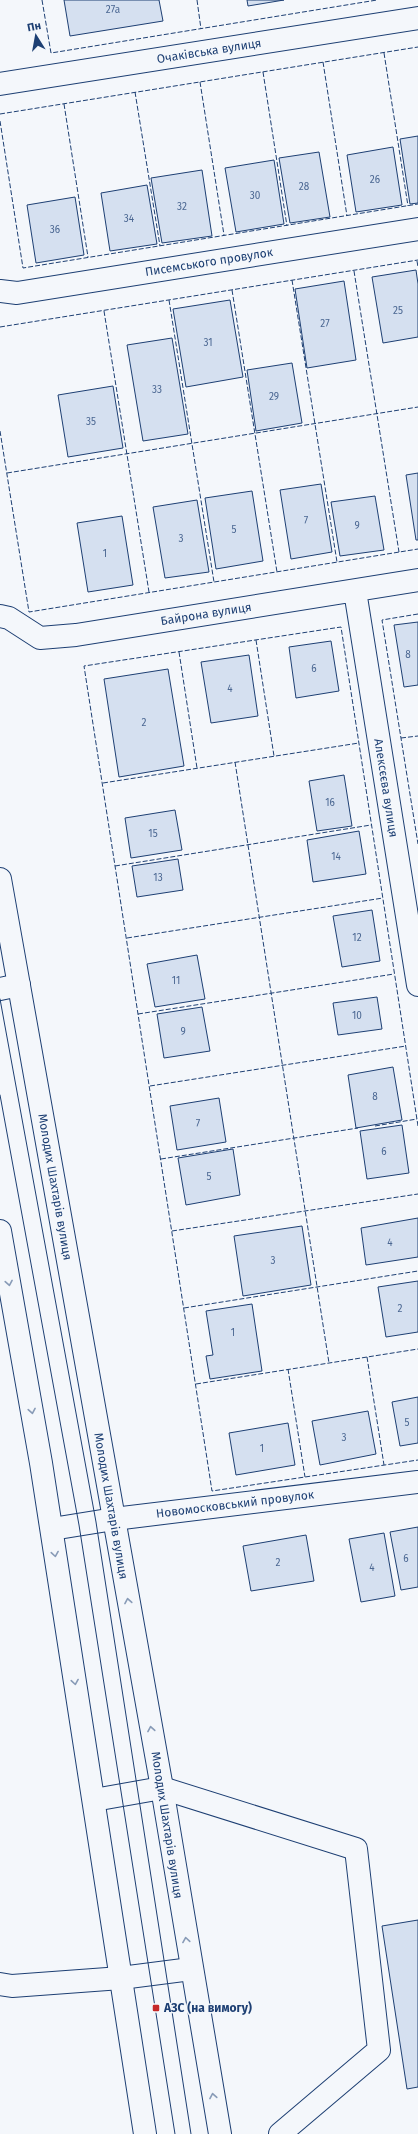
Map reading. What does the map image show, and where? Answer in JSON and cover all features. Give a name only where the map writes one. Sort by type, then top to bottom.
[{"type":"main road","name":"Очаківська вулиця","points":[[0,84],[418,18]]},
{"type":"main road","name":"Писемського провулок","points":[[0,291],[17,293],[418,229]]},
{"type":"main road","name":"Байрона вулиця","points":[[0,616],[9,618],[40,638],[76,634],[418,580]]},
{"type":"main road","name":"Алексєєва вулиця","points":[[354,590],[418,985]]},
{"type":"main road","name":"Молодих Шахтарів вулиця","points":[[0,879],[10,987],[114,1519],[162,1788],[191,1969],[220,2134]]},
{"type":"main road","points":[[0,1231],[52,1529],[146,2134]]},
{"type":"main road","name":"Новомосковський провулок","points":[[52,1529],[114,1519],[418,1482]]},
{"type":"main road","points":[[94,1800],[162,1788],[356,1849],[379,2050],[280,2134]]},
{"type":"main road","points":[[0,1984],[12,1986],[121,1978],[191,1969]]},
{"type":"building","points":[[64,0],[159,0],[163,21],[70,36]]},
{"type":"building","points":[[247,0],[284,0],[248,6]]},
{"type":"building","points":[[418,136],[418,203],[410,204],[400,139]]},
{"type":"building","points":[[393,147],[402,205],[356,212],[347,155]]},
{"type":"building","points":[[319,152],[330,217],[290,223],[279,158]]},
{"type":"building","points":[[274,160],[284,224],[236,232],[225,168]]},
{"type":"building","points":[[202,170],[212,236],[162,243],[151,178]]},
{"type":"building","points":[[147,185],[157,244],[110,251],[101,193]]},
{"type":"building","points":[[75,197],[84,255],[36,263],[27,205]]},
{"type":"building","points":[[416,270],[418,284],[418,337],[383,343],[372,277]]},
{"type":"building","points":[[344,281],[356,360],[307,368],[295,289]]},
{"type":"building","points":[[230,300],[243,377],[186,387],[173,309]]},
{"type":"building","points":[[172,338],[188,434],[143,441],[127,345]]},
{"type":"building","points":[[292,363],[302,423],[256,431],[247,370]]},
{"type":"building","points":[[113,386],[123,448],[68,457],[58,395]]},
{"type":"building","points":[[418,473],[418,540],[416,540],[406,475]]},
{"type":"building","points":[[321,484],[332,552],[291,559],[280,490]]},
{"type":"building","points":[[252,491],[263,561],[216,569],[205,498]]},
{"type":"building","points":[[375,496],[384,550],[340,556],[331,502]]},
{"type":"building","points":[[197,500],[209,572],[165,578],[153,507]]},
{"type":"building","points":[[122,516],[133,585],[88,592],[77,523]]},
{"type":"building","points":[[418,622],[418,685],[404,687],[394,625]]},
{"type":"building","points":[[331,641],[339,691],[296,698],[289,647]]},
{"type":"building","points":[[249,655],[258,716],[211,723],[201,662]]},
{"type":"building","points":[[168,669],[184,766],[119,777],[104,679]]},
{"type":"building","points":[[344,775],[352,826],[317,831],[309,781]]},
{"type":"building","points":[[175,810],[182,850],[131,858],[125,818]]},
{"type":"building","points":[[359,831],[366,874],[313,882],[307,840]]},
{"type":"building","points":[[178,859],[183,890],[137,897],[132,866]]},
{"type":"building","points":[[372,910],[380,961],[342,967],[333,916]]},
{"type":"building","points":[[197,955],[205,999],[155,1007],[147,964]]},
{"type":"building","points":[[377,997],[382,1029],[338,1035],[333,1003]]},
{"type":"building","points":[[202,1007],[210,1051],[164,1058],[157,1014]]},
{"type":"building","points":[[393,1067],[402,1120],[356,1128],[348,1075]]},
{"type":"building","points":[[219,1098],[226,1142],[177,1150],[170,1106]]},
{"type":"building","points":[[402,1125],[409,1173],[367,1179],[360,1131]]},
{"type":"building","points":[[233,1149],[240,1195],[186,1205],[178,1158]]},
{"type":"building","points":[[418,1218],[418,1257],[366,1265],[361,1228]]},
{"type":"building","points":[[302,1226],[311,1285],[243,1296],[234,1236]]},
{"type":"building","points":[[418,1281],[418,1332],[386,1337],[378,1287]]},
{"type":"building","points":[[252,1304],[262,1371],[210,1379],[206,1356],[213,1355],[206,1311]]},
{"type":"building","points":[[418,1397],[418,1443],[400,1446],[392,1402]]},
{"type":"building","points":[[368,1411],[376,1454],[320,1465],[312,1421]]},
{"type":"building","points":[[288,1423],[295,1465],[236,1475],[229,1433]]},
{"type":"building","points":[[418,1527],[418,1587],[401,1590],[390,1532]]},
{"type":"building","points":[[384,1533],[395,1596],[361,1602],[349,1539]]},
{"type":"building","points":[[306,1535],[314,1581],[251,1591],[243,1546]]},
{"type":"building","points":[[418,1920],[418,2087],[407,2089],[382,1926]]},
{"type":"tram line","points":[[0,999],[96,1522],[191,2134]]},
{"type":"tram line","points":[[0,1095],[79,1525],[175,2134]]},
{"type":"fence","points":[[42,0],[51,53],[377,0]]},
{"type":"fence","points":[[197,0],[201,29]]},
{"type":"fence","points":[[0,114],[418,47]]},
{"type":"fence","points":[[384,53],[408,206]]},
{"type":"fence","points":[[323,62],[347,216]]},
{"type":"fence","points":[[263,72],[287,226]]},
{"type":"fence","points":[[200,82],[224,235]]},
{"type":"fence","points":[[135,92],[160,246]]},
{"type":"fence","points":[[64,104],[88,257]]},
{"type":"fence","points":[[0,121],[23,268],[418,204]]},
{"type":"fence","points":[[0,327],[418,260]]},
{"type":"fence","points":[[417,261],[418,267]]},
{"type":"fence","points":[[354,271],[399,552]]},
{"type":"fence","points":[[292,280],[337,562]]},
{"type":"fence","points":[[232,290],[277,572]]},
{"type":"fence","points":[[169,300],[214,582]]},
{"type":"fence","points":[[104,311],[149,592]]},
{"type":"fence","points":[[7,473],[418,407]]},
{"type":"fence","points":[[0,431],[29,612],[418,549]]},
{"type":"fence","points":[[418,614],[382,620],[418,844]]},
{"type":"fence","points":[[418,1126],[341,627],[84,666],[212,1491],[418,1460]]},
{"type":"fence","points":[[256,640],[274,756]]},
{"type":"fence","points":[[179,652],[197,768]]},
{"type":"fence","points":[[401,738],[418,736]]},
{"type":"fence","points":[[103,783],[359,743]]},
{"type":"fence","points":[[235,762],[329,1363]]},
{"type":"fence","points":[[115,866],[371,825]]},
{"type":"fence","points":[[127,938],[383,898]]},
{"type":"fence","points":[[138,1014],[394,974]]},
{"type":"fence","points":[[150,1086],[406,1046]]},
{"type":"fence","points":[[375,1126],[417,1119]]},
{"type":"fence","points":[[161,1159],[358,1128]]},
{"type":"fence","points":[[172,1231],[418,1194]]},
{"type":"fence","points":[[184,1308],[418,1271]]},
{"type":"fence","points":[[196,1384],[418,1349]]},
{"type":"fence","points":[[367,1357],[384,1465]]},
{"type":"fence","points":[[288,1369],[305,1477]]},
{"type":"place","name":"АЗС (на вимогу)","points":[[156,2008]]}]
